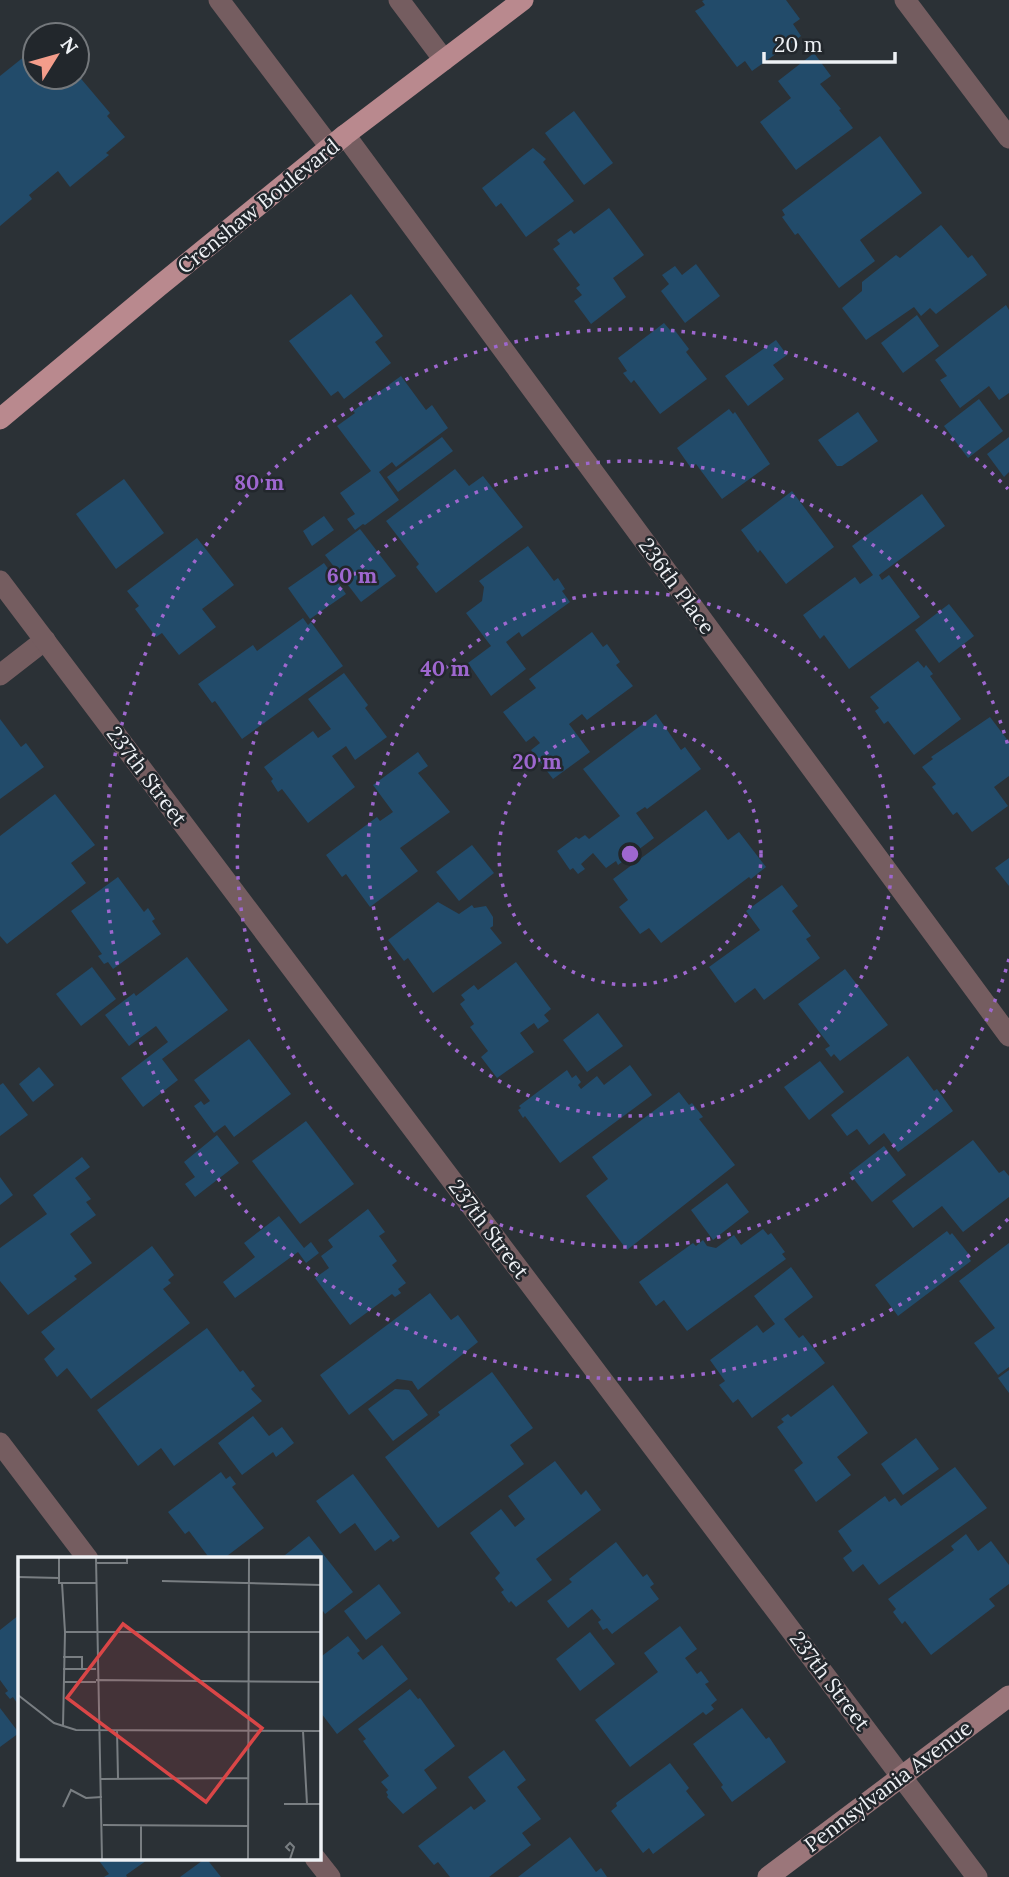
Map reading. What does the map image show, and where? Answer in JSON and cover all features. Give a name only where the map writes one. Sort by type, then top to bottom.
[{"type":"main road","name":"Crenshaw Boulevard","points":[[0,419],[337,141],[523,0]]},
{"type":"street","name":"236th Place","points":[[219,0],[337,141],[1009,1036]]},
{"type":"street","points":[[399,0],[444,60]]},
{"type":"street","points":[[905,0],[1009,138]]},
{"type":"street","name":"237th Street","points":[[0,581],[977,1877]]},
{"type":"street","points":[[0,674],[45,640]]},
{"type":"street","points":[[0,1443],[86,1557]]},
{"type":"street","name":"Pennsylvania Avenue","points":[[768,1877],[1009,1696]]},
{"type":"street","points":[[317,1860],[330,1877]]},
{"type":"building","points":[[786,0],[800,19],[793,24],[801,36],[752,71],[745,61],[737,67],[695,11],[705,5],[702,1]]},
{"type":"building","points":[[814,53],[831,76],[820,84],[853,128],[796,170],[760,122],[791,98],[778,81]]},
{"type":"building","points":[[21,59],[21,91],[91,91],[110,113],[107,116],[125,137],[106,153],[109,155],[70,187],[58,171],[29,195],[32,199],[0,226],[0,76]]},
{"type":"building","points":[[574,111],[613,163],[584,185],[545,133]]},
{"type":"building","points":[[880,136],[922,193],[860,240],[875,261],[839,288],[798,233],[795,235],[782,217],[785,215],[782,210]]},
{"type":"building","points":[[533,148],[546,159],[543,162],[574,201],[526,237],[501,203],[496,207],[482,188]]},
{"type":"building","points":[[609,208],[644,255],[613,278],[626,297],[591,324],[574,301],[582,295],[576,288],[580,285],[553,249],[560,244],[557,240],[571,230],[574,234]]},
{"type":"building","points":[[941,225],[968,258],[972,255],[987,275],[936,314],[930,308],[921,316],[914,307],[866,340],[842,308],[862,291],[862,282],[896,255],[900,258]]},
{"type":"building","points":[[696,264],[720,296],[685,323],[661,291],[669,284],[662,275],[675,266],[682,275]]},
{"type":"building","points":[[351,294],[383,336],[375,342],[391,363],[344,399],[338,391],[331,396],[289,341]]},
{"type":"building","points":[[1006,305],[1009,310],[1009,393],[999,400],[989,386],[960,408],[940,380],[947,376],[935,360]]},
{"type":"building","points":[[917,315],[939,346],[903,373],[881,343]]},
{"type":"building","points":[[664,323],[670,330],[673,328],[689,349],[686,352],[707,379],[660,414],[634,380],[631,383],[623,373],[627,371],[618,358]]},
{"type":"building","points":[[776,340],[787,355],[773,365],[784,379],[748,406],[725,376]]},
{"type":"building","points":[[401,376],[426,410],[432,405],[448,428],[396,467],[392,462],[379,472],[399,500],[355,530],[347,519],[355,514],[340,493],[371,471],[337,426]]},
{"type":"building","points":[[979,399],[1003,431],[968,458],[944,426]]},
{"type":"building","points":[[729,409],[733,414],[735,412],[770,464],[722,499],[696,464],[691,468],[677,448]]},
{"type":"building","points":[[858,412],[878,441],[842,466],[837,466],[818,440]]},
{"type":"building","points":[[442,437],[453,451],[398,492],[387,477]]},
{"type":"building","points":[[1009,437],[1009,472],[1004,477],[987,454]]},
{"type":"building","points":[[455,469],[469,486],[483,476],[523,527],[436,593],[416,567],[419,564],[386,521]]},
{"type":"building","points":[[124,479],[164,533],[116,569],[76,514]]},
{"type":"building","points":[[792,491],[834,547],[786,584],[741,530]]},
{"type":"building","points":[[922,494],[945,526],[879,575],[882,580],[889,575],[920,617],[849,669],[824,635],[820,639],[803,615],[855,577],[860,584],[873,575],[852,546]]},
{"type":"building","points":[[324,516],[334,530],[312,546],[303,531]]},
{"type":"building","points":[[360,529],[396,576],[361,602],[325,555]]},
{"type":"building","points":[[197,538],[234,585],[202,609],[216,627],[179,655],[162,633],[156,637],[135,609],[139,606],[127,591]]},
{"type":"building","points":[[528,546],[554,581],[558,578],[565,589],[562,591],[570,602],[522,637],[519,632],[506,642],[526,669],[491,696],[468,663],[491,646],[466,613],[482,601],[484,587],[479,581]]},
{"type":"building","points":[[324,563],[346,594],[310,619],[288,588]]},
{"type":"building","points":[[949,604],[974,636],[939,663],[915,630]]},
{"type":"building","points":[[303,618],[308,625],[311,622],[343,666],[242,739],[215,701],[212,703],[198,684],[253,645],[257,651]]},
{"type":"building","points":[[592,632],[603,647],[607,644],[620,662],[616,665],[633,686],[587,720],[582,714],[569,724],[590,752],[553,779],[531,750],[540,743],[534,736],[526,742],[503,712],[536,688],[529,679]]},
{"type":"building","points":[[918,661],[924,668],[926,665],[933,674],[930,676],[961,719],[914,755],[888,721],[884,724],[875,711],[879,708],[870,697]]},
{"type":"building","points":[[344,673],[387,737],[355,760],[346,746],[332,756],[355,787],[308,823],[282,789],[278,792],[264,767],[313,731],[318,738],[331,729],[308,699]]},
{"type":"building","points":[[656,714],[681,750],[685,747],[701,769],[647,809],[645,807],[636,813],[654,838],[618,865],[616,861],[606,868],[593,853],[581,864],[585,869],[578,874],[573,868],[570,870],[557,851],[576,837],[579,839],[585,835],[589,839],[620,816],[583,769]]},
{"type":"building","points":[[990,717],[1009,742],[1009,776],[994,787],[1008,806],[972,832],[957,812],[953,815],[932,787],[936,784],[922,767],[933,759],[931,757]]},
{"type":"building","points":[[0,719],[21,747],[26,743],[44,767],[0,799]]},
{"type":"building","points":[[418,752],[428,766],[418,773],[450,812],[400,848],[418,871],[370,907],[346,874],[342,877],[326,855],[377,817],[380,821],[393,812],[373,785]]},
{"type":"building","points":[[55,794],[95,845],[71,863],[86,883],[7,944],[0,936],[0,836]]},
{"type":"building","points":[[706,810],[728,840],[739,832],[766,867],[661,943],[649,928],[640,934],[619,907],[628,900],[613,879]]},
{"type":"building","points":[[472,845],[494,873],[459,901],[436,872]]},
{"type":"building","points":[[1009,858],[1009,886],[995,868]]},
{"type":"building","points":[[118,877],[144,912],[148,908],[155,919],[152,921],[161,934],[113,969],[108,962],[104,964],[98,956],[102,954],[71,911]]},
{"type":"building","points":[[782,885],[798,906],[792,911],[811,936],[806,939],[820,958],[764,1000],[755,988],[735,1003],[709,967],[760,930],[746,911]]},
{"type":"building","points":[[438,902],[459,914],[472,905],[474,908],[486,906],[493,917],[493,926],[490,928],[502,943],[433,993],[408,958],[404,961],[388,940]]},
{"type":"building","points":[[187,957],[228,1010],[162,1059],[178,1080],[143,1107],[121,1078],[168,1042],[156,1026],[129,1046],[105,1015],[134,993],[136,996]]},
{"type":"building","points":[[516,962],[551,1009],[544,1015],[549,1021],[538,1029],[534,1023],[520,1033],[534,1052],[497,1078],[481,1057],[488,1051],[470,1027],[474,1024],[460,1004],[465,1000],[461,995],[474,985],[478,990]]},
{"type":"building","points":[[92,967],[116,999],[81,1026],[56,994]]},
{"type":"building","points":[[845,969],[888,1025],[840,1061],[834,1054],[831,1057],[825,1049],[830,1046],[798,1004]]},
{"type":"building","points":[[598,1013],[623,1046],[587,1072],[563,1040]]},
{"type":"building","points":[[249,1039],[291,1094],[234,1137],[225,1125],[214,1133],[194,1106],[201,1101],[204,1105],[210,1101],[194,1080]]},
{"type":"building","points":[[908,1056],[953,1111],[898,1152],[884,1133],[869,1145],[857,1129],[847,1136],[831,1115]]},
{"type":"building","points":[[820,1061],[844,1092],[809,1120],[784,1087]]},
{"type":"building","points":[[630,1065],[652,1095],[560,1163],[518,1110],[521,1108],[519,1106],[567,1070],[572,1078],[576,1075],[581,1082],[578,1085],[581,1089],[597,1076],[604,1085]]},
{"type":"building","points":[[39,1067],[54,1085],[33,1102],[19,1084]]},
{"type":"building","points":[[3,1083],[28,1115],[0,1136],[0,1085]]},
{"type":"building","points":[[679,1092],[703,1117],[699,1119],[735,1165],[627,1250],[586,1196],[608,1179],[592,1157]]},
{"type":"building","points":[[306,1121],[354,1184],[300,1224],[252,1161]]},
{"type":"building","points":[[217,1135],[239,1163],[195,1197],[185,1184],[195,1177],[184,1162]]},
{"type":"building","points":[[973,1140],[999,1173],[1004,1170],[1009,1176],[1009,1197],[963,1232],[942,1206],[913,1228],[892,1201]]},
{"type":"building","points":[[884,1146],[906,1175],[872,1202],[849,1173]]},
{"type":"building","points":[[82,1157],[90,1167],[75,1178],[91,1199],[86,1202],[96,1215],[70,1234],[92,1263],[74,1276],[77,1279],[28,1315],[0,1281],[0,1248],[47,1214],[33,1195]]},
{"type":"building","points":[[0,1177],[13,1195],[0,1205]]},
{"type":"building","points":[[727,1183],[749,1212],[713,1240],[691,1210]]},
{"type":"building","points":[[368,1209],[385,1232],[379,1236],[397,1261],[392,1265],[406,1283],[398,1289],[401,1293],[395,1297],[392,1294],[350,1325],[315,1278],[329,1268],[321,1256],[333,1247],[328,1240]]},
{"type":"building","points":[[279,1216],[304,1248],[311,1242],[319,1253],[306,1263],[298,1252],[235,1298],[223,1282],[255,1257],[244,1243]]},
{"type":"building","points":[[763,1229],[768,1235],[771,1233],[785,1252],[782,1254],[786,1259],[687,1331],[664,1300],[656,1306],[639,1282],[693,1243],[696,1246],[703,1240],[707,1246],[716,1248],[734,1235],[741,1245]]},
{"type":"building","points":[[947,1231],[950,1235],[952,1233],[971,1257],[971,1261],[898,1316],[875,1285]]},
{"type":"building","points":[[1009,1243],[1009,1367],[998,1375],[974,1343],[995,1328],[959,1281]]},
{"type":"building","points":[[152,1246],[174,1275],[168,1280],[171,1283],[163,1289],[190,1323],[91,1399],[67,1368],[57,1377],[44,1359],[55,1349],[41,1332]]},
{"type":"building","points":[[791,1267],[813,1297],[784,1319],[799,1338],[803,1335],[825,1363],[752,1418],[738,1399],[733,1403],[719,1385],[725,1381],[710,1360],[757,1325],[763,1333],[775,1324],[754,1296]]},
{"type":"building","points":[[430,1293],[451,1320],[458,1315],[478,1342],[418,1390],[412,1381],[397,1379],[349,1415],[320,1375]]},
{"type":"building","points":[[207,1328],[240,1372],[243,1370],[255,1386],[251,1389],[262,1401],[174,1466],[161,1448],[138,1466],[97,1410]]},
{"type":"building","points":[[1009,1370],[1009,1393],[998,1378]]},
{"type":"building","points":[[492,1372],[533,1428],[510,1445],[524,1464],[438,1528],[385,1457],[440,1415],[438,1412]]},
{"type":"building","points":[[833,1385],[868,1433],[837,1457],[851,1475],[816,1502],[794,1470],[803,1463],[777,1427],[784,1422],[781,1419],[788,1414],[791,1417]]},
{"type":"building","points":[[395,1389],[409,1390],[428,1415],[393,1441],[368,1409]]},
{"type":"building","points":[[253,1416],[269,1436],[282,1427],[294,1443],[276,1457],[273,1452],[242,1475],[218,1443]]},
{"type":"building","points":[[916,1438],[939,1469],[903,1495],[881,1464]]},
{"type":"building","points":[[555,1461],[581,1495],[586,1490],[601,1510],[536,1559],[552,1580],[516,1607],[511,1601],[509,1603],[501,1592],[504,1590],[495,1578],[500,1573],[470,1533],[501,1509],[515,1527],[525,1519],[508,1496]]},
{"type":"building","points":[[955,1467],[987,1508],[879,1585],[863,1564],[853,1572],[843,1558],[852,1551],[838,1531],[885,1496],[889,1502],[895,1498],[901,1506]]},
{"type":"building","points":[[221,1472],[226,1479],[230,1476],[236,1484],[232,1487],[264,1528],[226,1557],[208,1557],[189,1531],[185,1534],[168,1512]]},
{"type":"building","points":[[353,1474],[400,1537],[393,1542],[391,1539],[375,1551],[355,1523],[340,1534],[316,1501]]},
{"type":"building","points":[[966,1534],[978,1551],[991,1541],[1009,1565],[1009,1584],[989,1599],[995,1606],[931,1655],[905,1621],[902,1624],[888,1599],[954,1550],[951,1546]]},
{"type":"building","points":[[309,1536],[353,1592],[325,1614],[323,1611],[320,1613],[320,1557],[283,1557]]},
{"type":"building","points":[[616,1542],[643,1577],[647,1574],[654,1584],[650,1587],[659,1599],[612,1634],[607,1628],[603,1630],[598,1622],[601,1620],[592,1609],[568,1628],[547,1601],[572,1582],[569,1579]]},
{"type":"building","points":[[379,1584],[401,1613],[366,1640],[344,1611]]},
{"type":"building","points":[[18,1616],[18,1704],[13,1697],[10,1699],[5,1693],[8,1691],[0,1680],[0,1630]]},
{"type":"building","points":[[680,1626],[697,1649],[685,1658],[697,1674],[701,1671],[709,1682],[705,1684],[717,1700],[711,1705],[714,1709],[706,1715],[703,1712],[630,1767],[595,1720],[658,1672],[644,1653]]},
{"type":"building","points":[[590,1632],[615,1664],[580,1691],[556,1659]]},
{"type":"building","points":[[348,1636],[360,1651],[357,1653],[363,1660],[382,1645],[408,1679],[337,1734],[320,1712],[320,1657]]},
{"type":"building","points":[[410,1689],[420,1698],[455,1746],[424,1770],[437,1788],[403,1814],[387,1797],[388,1790],[381,1782],[389,1776],[363,1741],[366,1739],[358,1729]]},
{"type":"building","points":[[0,1708],[18,1734],[0,1747]]},
{"type":"building","points":[[742,1708],[766,1739],[769,1737],[786,1762],[732,1802],[693,1744]]},
{"type":"building","points":[[504,1750],[526,1780],[517,1787],[541,1819],[522,1833],[531,1845],[489,1877],[450,1877],[438,1862],[434,1865],[418,1846],[471,1806],[474,1810],[486,1801],[468,1777]]},
{"type":"building","points":[[670,1763],[689,1788],[686,1791],[705,1815],[653,1854],[649,1848],[643,1853],[611,1811],[617,1806],[616,1803]]},
{"type":"building","points":[[570,1837],[596,1872],[601,1868],[607,1877],[518,1877]]},
{"type":"building","points":[[98,1860],[147,1860],[126,1875],[127,1877],[104,1877],[109,1874]]},
{"type":"building","points":[[203,1860],[208,1860],[221,1877],[180,1877]]}]
